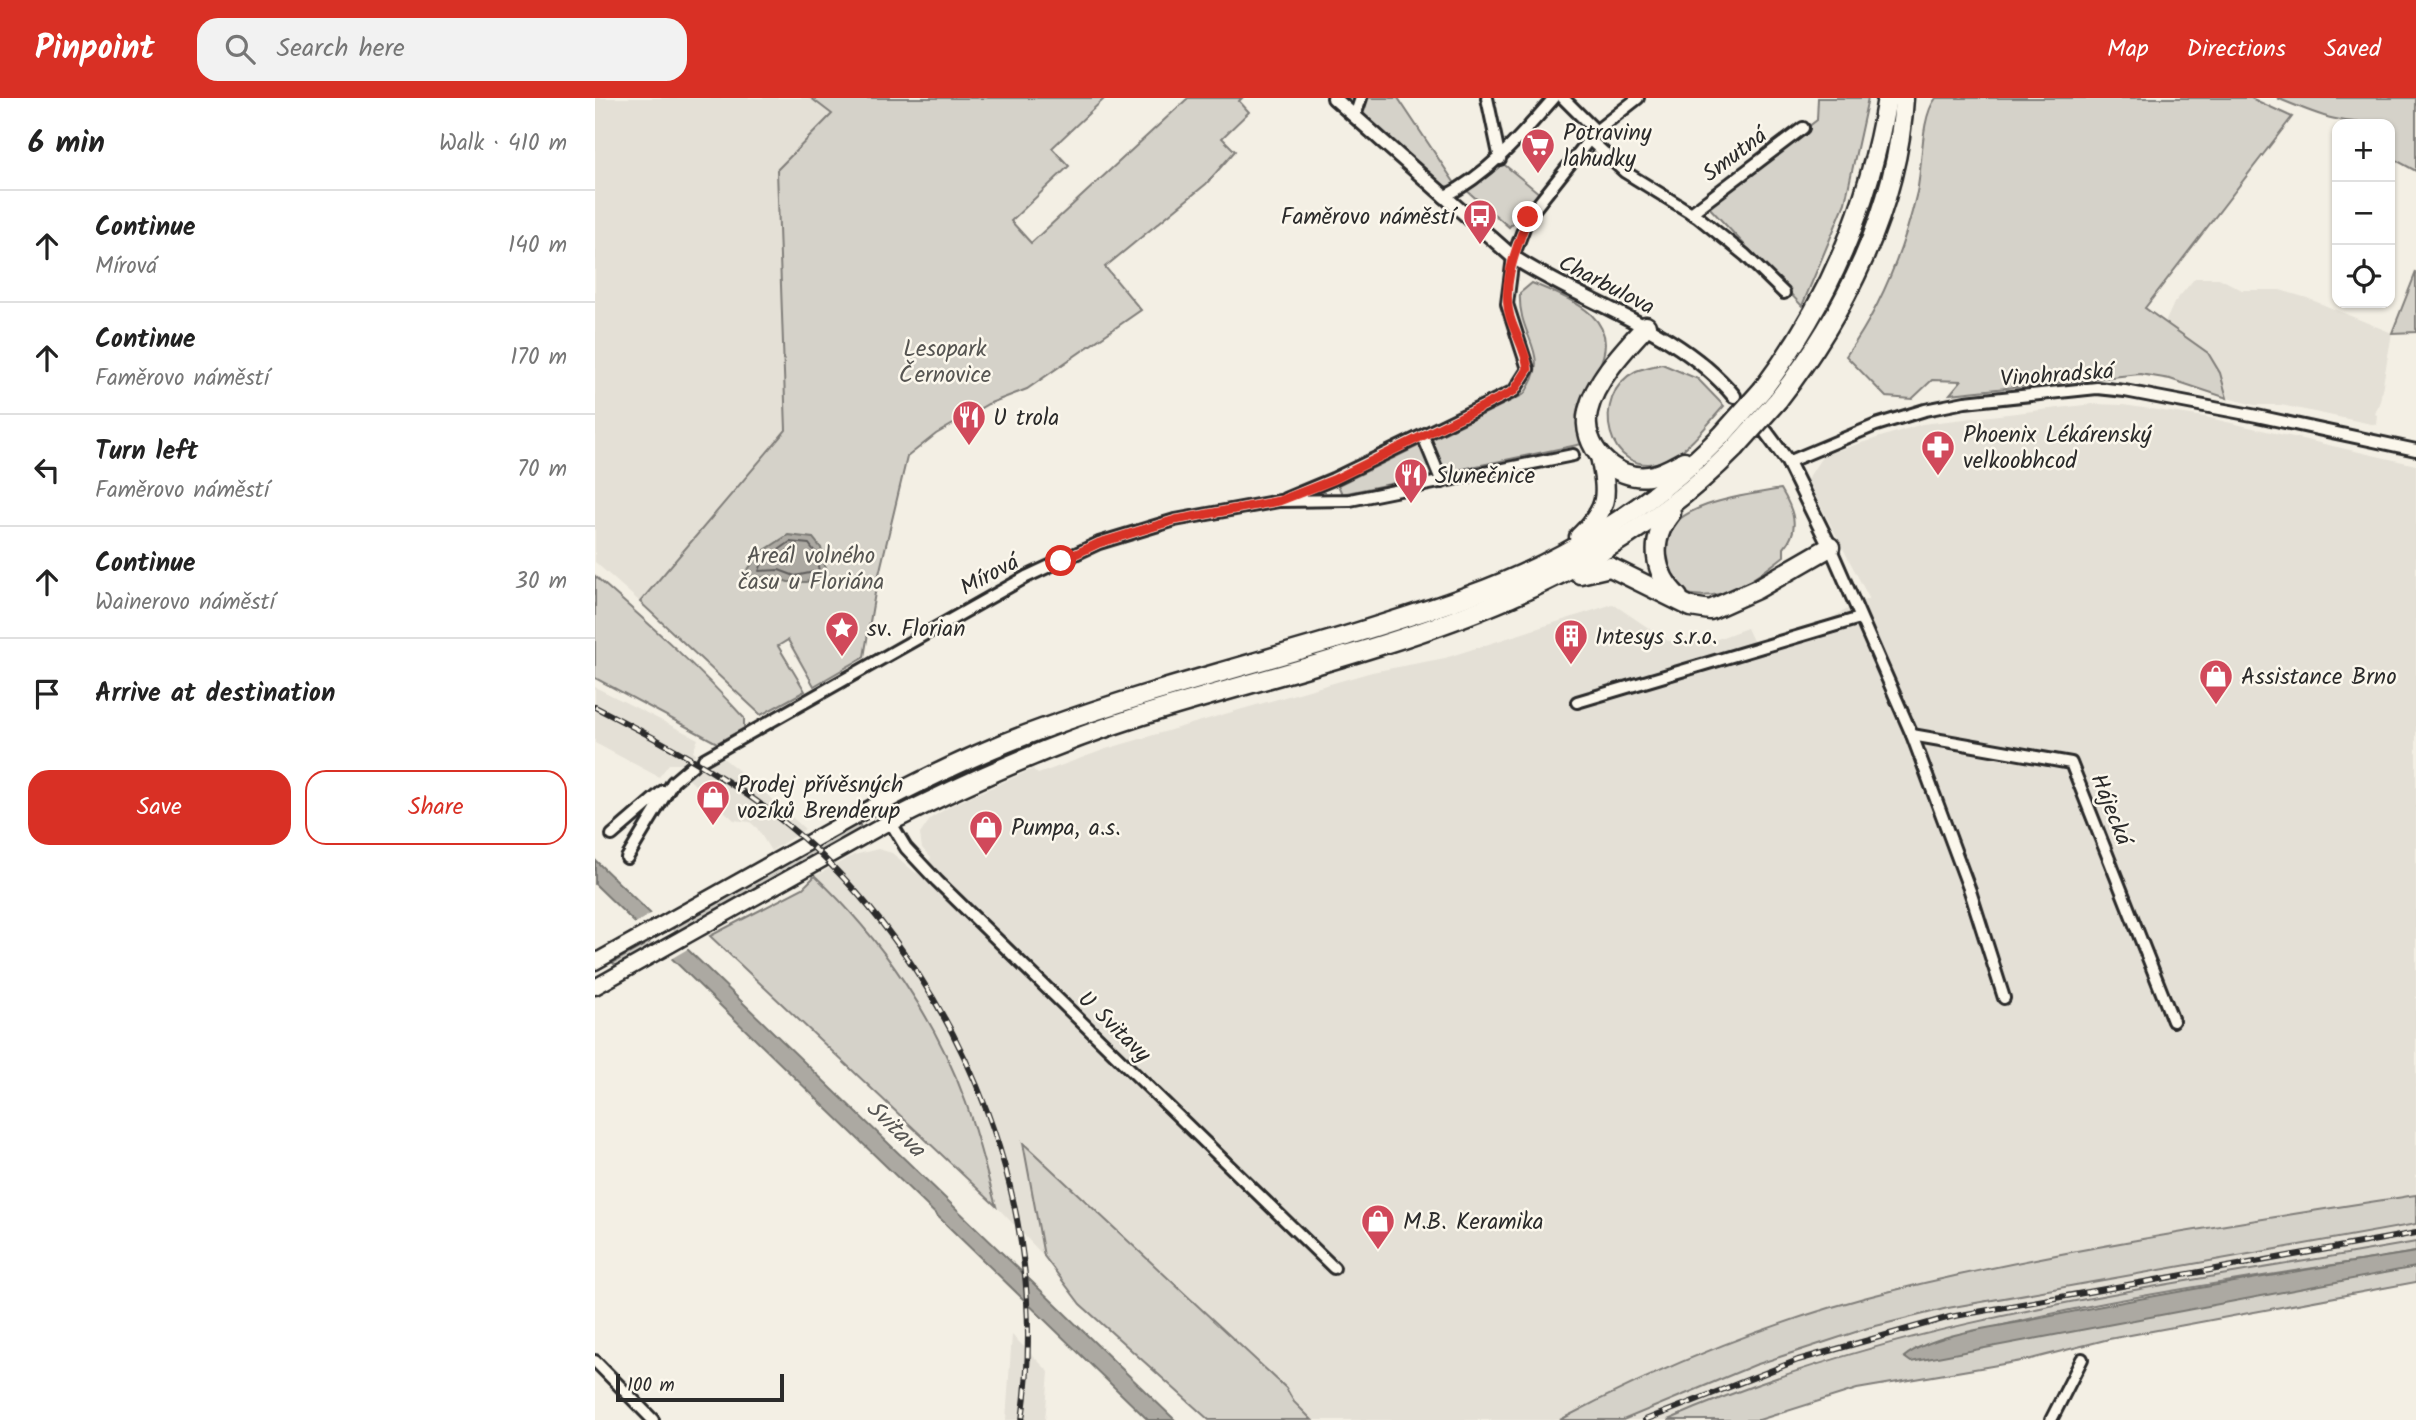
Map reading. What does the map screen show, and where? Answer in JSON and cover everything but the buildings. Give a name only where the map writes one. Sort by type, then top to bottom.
[{"type":"highway","points":[[1770,394],[1843,257],[1869,183],[1887,98]]},
{"type":"highway","points":[[1685,604],[1664,580],[1656,553],[1661,527],[1729,441],[1823,336],[1859,266],[1888,189],[1904,98]]},
{"type":"highway","points":[[1560,556],[1602,511],[1606,491],[1600,456],[1587,428],[1591,403],[1616,362],[1646,326]]},
{"type":"highway","points":[[1600,456],[1624,472],[1651,476],[1729,441]]},
{"type":"highway","points":[[879,803],[973,756],[1043,728],[1414,615],[1486,589],[1560,556],[1648,500],[1729,441]]},
{"type":"highway","points":[[1540,587],[1613,547],[1682,499]]},
{"type":"highway","points":[[889,822],[964,784],[1083,735],[1406,638],[1540,587],[1609,567],[1685,604],[1704,610],[1728,604],[1830,547]]},
{"type":"main road","points":[[595,961],[879,803]]},
{"type":"main road","points":[[596,984],[889,822]]},
{"type":"street","name":"Charbulova","points":[[1334,98],[1513,257],[1646,326],[1693,356],[1734,396]]},
{"type":"street","points":[[1355,116],[1361,98]]},
{"type":"street","points":[[1487,98],[1500,159]]},
{"type":"street","points":[[1444,197],[1469,184],[1500,159],[1554,98]]},
{"type":"street","points":[[1563,98],[1625,172],[1691,213],[1745,255],[1784,293]]},
{"type":"street","points":[[1279,501],[1333,480],[1514,391],[1528,369],[1527,355],[1507,303],[1513,257],[1528,217],[1593,135],[1638,98]]},
{"type":"street","name":"Smutná","points":[[1691,213],[1803,128]]},
{"type":"street","name":"Vinohradská","points":[[1788,462],[1876,425],[1926,410],[1965,402],[2097,388],[2257,416],[2416,450]]},
{"type":"street","points":[[1766,432],[1788,462],[1830,547],[1912,735],[1970,891],[2004,998]]},
{"type":"street","points":[[1423,436],[1442,482]]},
{"type":"street","points":[[1279,501],[1350,500],[1573,455]]},
{"type":"street","name":"Mírová","points":[[704,759],[1014,583],[1099,543],[1175,520],[1279,501]]},
{"type":"street","points":[[1577,702],[1860,618]]},
{"type":"street","name":"Hájecká","points":[[1912,735],[2071,763],[2173,1021]]},
{"type":"street","points":[[611,835],[693,765]]},
{"type":"street","points":[[627,858],[673,782]]},
{"type":"street","name":"U Svitavy","points":[[879,803],[906,848],[937,881],[1335,1268]]},
{"type":"street","points":[[2051,1420],[2082,1359]]},
{"type":"street","points":[[595,1361],[653,1420]]},
{"type":"shaded area","points":[[595,98],[811,98],[832,114],[777,170],[786,430],[640,602],[595,562]]},
{"type":"shaded area","points":[[2195,278],[2219,278],[2242,290],[2280,290],[2307,298],[2392,333],[2380,401],[2375,414],[2376,425],[2281,405],[2255,405],[2227,398],[2220,373],[2208,353],[2165,323],[2174,303]]},
{"type":"shaded area","points":[[2093,404],[2123,405],[2205,417],[2416,465],[2416,1195],[2138,1239],[1893,1290],[1739,1339],[1560,1420],[1312,1420],[1263,1365],[1024,1144],[1044,1256],[996,1206],[966,1102],[924,1016],[881,950],[815,876],[854,855],[878,849],[892,853],[916,873],[931,858],[922,848],[920,834],[931,818],[952,805],[1033,769],[1038,774],[1106,749],[1372,672],[1445,658],[1613,604],[1668,641],[1712,641],[1747,628],[1754,643],[1829,619],[1869,598],[1807,480],[1823,455],[1922,424]]},
{"type":"shaded area","points":[[595,687],[698,739],[693,752],[696,754],[680,764],[669,764],[659,777],[595,743]]},
{"type":"shaded area","points":[[718,754],[805,829],[771,851],[757,828],[750,822],[734,820],[685,776]]},
{"type":"shaded area","points":[[2416,1224],[2416,1242],[1985,1319],[1837,1357],[1761,1382],[1668,1420],[1623,1420],[1755,1365],[1903,1319],[2021,1293]]},
{"type":"shaded area","points":[[1012,1335],[1049,1372],[1045,1420],[1006,1420]]},
{"type":"green space","points":[[811,98],[1105,98],[1052,148],[1069,166],[1011,221],[1031,243],[1188,98],[1242,98],[1239,101],[1249,112],[1222,138],[1235,151],[1206,184],[1105,267],[1141,310],[1027,389],[988,404],[936,434],[907,457],[876,587],[864,657],[814,686],[788,640],[778,646],[805,691],[761,715],[640,602],[786,430],[777,170],[832,114]]},
{"type":"green space","points":[[1340,98],[1398,98],[1456,185],[1441,187]]},
{"type":"green space","points":[[1818,98],[1868,98],[1845,203],[1802,306],[1707,205],[1817,120]]},
{"type":"green space","points":[[1936,98],[2251,98],[2292,117],[2145,308],[2208,353],[2220,373],[2227,398],[2170,379],[2140,374],[1950,394],[1961,381],[1932,380],[1912,399],[1886,397],[1846,356],[1881,298],[1898,257],[1917,192],[1927,117]]},
{"type":"green space","points":[[2277,98],[2416,98],[2416,171],[2395,160],[2395,119],[2336,119]]},
{"type":"green space","points":[[1501,162],[1540,194],[1509,227],[1465,189]]},
{"type":"green space","points":[[2416,272],[2416,332],[2392,333]]},
{"type":"green space","points":[[1532,283],[1576,303],[1589,312],[1604,335],[1605,350],[1599,367],[1578,407],[1577,424],[1582,444],[1342,494],[1338,485],[1523,395],[1536,368],[1521,309],[1520,293]]},
{"type":"green space","points":[[1662,364],[1698,379],[1724,406],[1697,437],[1673,457],[1644,464],[1629,459],[1617,448],[1609,415],[1612,398],[1621,383],[1636,371]]},
{"type":"green space","points":[[1781,489],[1792,511],[1794,526],[1784,548],[1784,556],[1737,588],[1711,595],[1683,593],[1661,561],[1664,539],[1671,526],[1683,516],[1715,502]]},
{"type":"green space","points":[[595,576],[709,681],[744,718],[744,728],[717,743],[595,678]]},
{"type":"green space","points":[[856,824],[860,825],[861,831],[617,967],[613,963]]},
{"type":"green space","points":[[815,876],[862,925],[922,1010],[954,1072],[966,1103],[996,1206],[710,936],[803,888]]},
{"type":"green space","points":[[1023,1143],[1286,1388],[1294,1402],[1312,1420],[1209,1420],[1080,1304],[1044,1256]]},
{"type":"green space","points":[[2416,1195],[2416,1224],[1948,1308],[1868,1328],[1755,1365],[1623,1420],[1560,1420],[1681,1362],[1766,1329],[1853,1301],[2024,1261]]},
{"type":"green space","points":[[2416,1242],[2416,1252],[2100,1304],[1914,1349],[2416,1267],[2416,1282],[2109,1339],[2027,1360],[1857,1389],[1759,1420],[1668,1420],[1758,1384],[1849,1355],[1942,1330],[2131,1291]]},
{"type":"water","points":[[788,535],[813,538],[821,548],[827,574],[806,582],[788,582],[770,576],[750,580],[747,571],[759,554]]},
{"type":"water","points":[[595,860],[1175,1420],[1148,1420],[595,884]]},
{"type":"water","points":[[2416,1252],[2416,1267],[1911,1362],[1904,1357],[1932,1342],[1985,1328],[2273,1275]]},
{"type":"pier","points":[[654,912],[691,947],[669,960],[632,925]]},
{"type":"railway","points":[[595,707],[738,788],[791,828],[816,850],[869,908],[916,971],[955,1039],[987,1111],[1010,1186],[1024,1263],[1028,1341],[1022,1420]]},
{"type":"railway","points":[[1645,1420],[1798,1360],[1950,1317],[2416,1233]]},
{"type":"place","name":"Potraviny lahudky","points":[[1538,175]]},
{"type":"place","name":"Faměrovo náměstí","points":[[1480,246]]},
{"type":"place","name":"U trola","points":[[969,447]]},
{"type":"place","name":"Phoenix Lékárenský velkoobhcod","points":[[1938,477]]},
{"type":"place","name":"Slunečnice","points":[[1411,505]]},
{"type":"place","name":"sv. Florian","points":[[842,658]]},
{"type":"place","name":"Intesys s.r.o.","points":[[1571,666]]},
{"type":"place","name":"Assistance Brno","points":[[2216,706]]},
{"type":"place","name":"Prodej přívěsných vozíků Brenderup","points":[[713,827]]},
{"type":"place","name":"Pumpa, a.s.","points":[[986,857]]},
{"type":"place","name":"M.B. Keramika","points":[[1378,1251]]},
{"type":"route","points":[[1061,561],[1099,543],[1175,520],[1279,501],[1333,480],[1514,391],[1528,369],[1527,355],[1511,321],[1507,303],[1513,257],[1528,217]]},
{"type":"park label","name":"Lesopark Černovice","points":[[945,361]]},
{"type":"park label","name":"Areál volného času u Floriána","points":[[811,568]]},
{"type":"water label","name":"Svitava","points":[[896,1128]]}]
